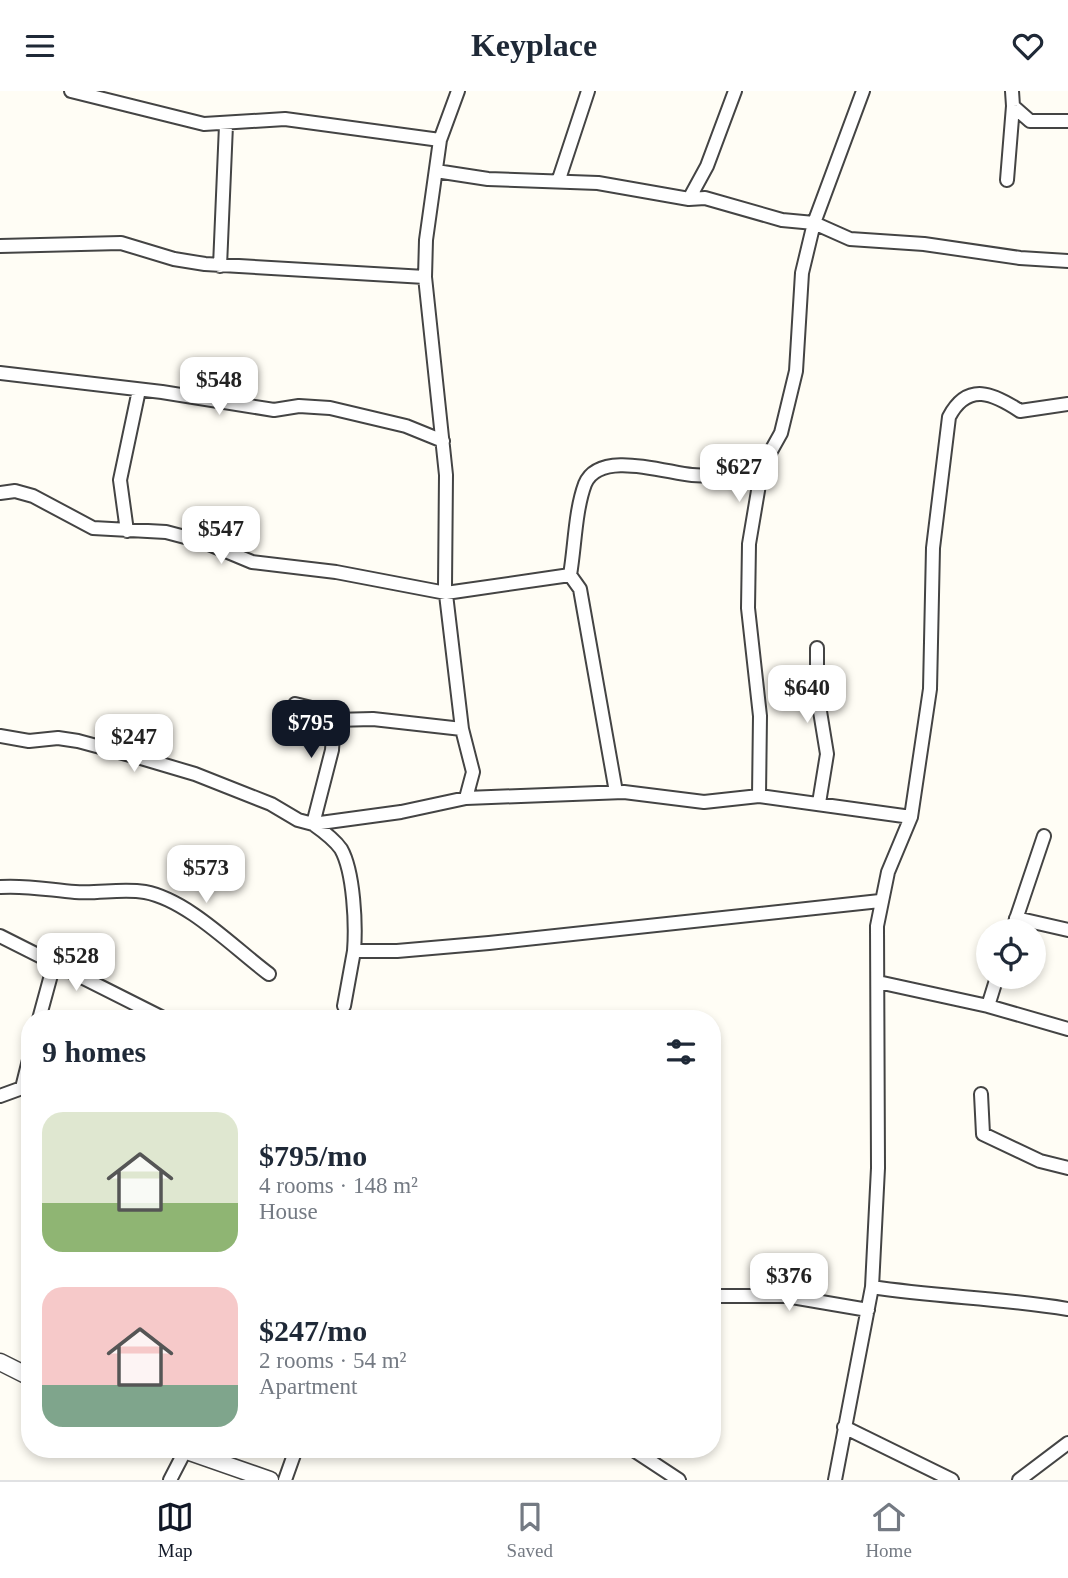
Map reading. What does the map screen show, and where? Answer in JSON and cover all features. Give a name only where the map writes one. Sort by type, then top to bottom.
[{"type":"street","points":[[71,91],[204,124],[226,125],[285,119],[440,140]]},
{"type":"street","points":[[458,91],[440,140],[426,240],[425,277],[443,441],[448,526],[446,593],[462,729],[473,772],[467,798]]},
{"type":"street","points":[[559,180],[588,91]]},
{"type":"street","points":[[689,199],[706,166],[735,91]]},
{"type":"street","points":[[759,796],[760,716],[747,577],[762,467],[781,433],[796,371],[802,273],[814,223],[863,91]]},
{"type":"street","points":[[1007,180],[1012,91]]},
{"type":"street","points":[[1013,106],[1030,121],[1068,121]]},
{"type":"street","points":[[220,265],[226,125]]},
{"type":"street","points":[[436,170],[488,179],[559,180],[689,199],[705,198],[782,220],[814,223],[850,239],[924,244],[1020,258],[1068,261]]},
{"type":"street","points":[[0,246],[121,243],[174,259],[220,265],[425,277]]},
{"type":"street","points":[[0,373],[274,410],[299,406],[330,408],[407,426],[443,441]]},
{"type":"street","points":[[127,531],[120,480],[139,390]]},
{"type":"street","points":[[835,1480],[872,1287],[878,1168],[877,926],[880,901],[911,817],[930,689],[933,548],[949,417],[955,405],[979,393],[995,395],[1020,411],[1068,404]]},
{"type":"street","points":[[616,792],[580,589],[570,575],[585,485],[598,471],[619,465],[646,466],[693,475],[762,467]]},
{"type":"street","points":[[0,493],[15,491],[33,496],[93,528],[166,532],[204,542],[252,562],[336,572],[446,593],[570,575]]},
{"type":"street","points":[[817,648],[817,693],[827,754],[819,803]]},
{"type":"street","points":[[295,704],[328,712],[334,720],[332,750],[313,824]]},
{"type":"street","points":[[334,720],[373,719],[462,729]]},
{"type":"street","points":[[0,736],[29,741],[58,738],[78,741],[141,758],[195,774],[271,804],[298,820],[313,824],[401,812],[467,798],[616,792],[704,802],[759,796],[911,817]]},
{"type":"street","points":[[313,824],[332,839],[346,863],[355,951],[344,1006]]},
{"type":"street","points":[[1044,836],[1016,918],[1068,930]]},
{"type":"street","points":[[0,887],[29,886],[78,893],[121,890],[146,892],[172,900],[269,974]]},
{"type":"street","points":[[355,951],[397,951],[489,943],[880,901]]},
{"type":"street","points":[[0,936],[147,1010]]},
{"type":"street","points":[[41,1010],[54,964]]},
{"type":"street","points":[[878,982],[988,1006],[1068,1029]]},
{"type":"street","points":[[988,1006],[993,989]]},
{"type":"street","points":[[0,1096],[21,1088]]},
{"type":"street","points":[[981,1094],[983,1134],[1040,1161],[1068,1168]]},
{"type":"street","points":[[872,1287],[955,1298],[1020,1301],[1068,1309]]},
{"type":"street","points":[[721,1296],[786,1296],[868,1310]]},
{"type":"street","points":[[0,1362],[21,1372]]},
{"type":"street","points":[[844,1427],[952,1480]]},
{"type":"street","points":[[1018,1480],[1068,1443]]},
{"type":"street","points":[[170,1480],[180,1458]]},
{"type":"street","points":[[228,1458],[270,1480]]},
{"type":"street","points":[[285,1480],[293,1458]]},
{"type":"street","points":[[646,1458],[679,1480]]}]
